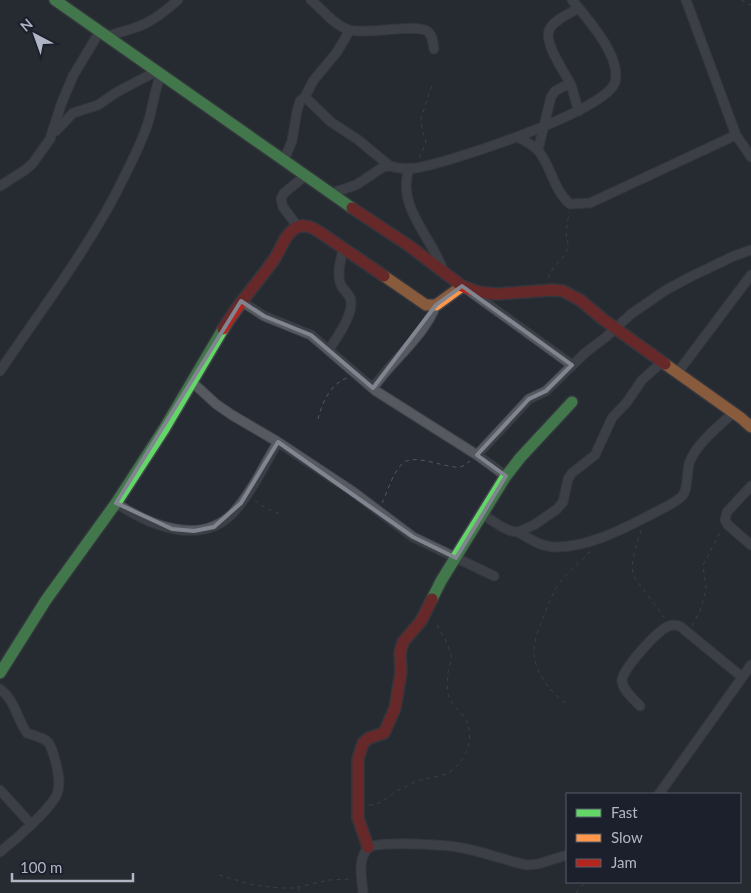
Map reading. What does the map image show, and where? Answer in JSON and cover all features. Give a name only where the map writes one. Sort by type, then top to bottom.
[{"type":"street","points":[[55,0],[376,225],[408,245],[464,288],[572,365]]},
{"type":"street","points":[[53,134],[62,102],[74,76],[104,34],[139,28],[149,23],[178,0]]},
{"type":"street","points":[[311,0],[342,26],[350,30],[372,32],[419,29],[427,31],[430,34],[434,49]]},
{"type":"street","points":[[318,0],[323,10]]},
{"type":"street","points":[[305,97],[331,122],[357,139],[390,166],[396,168],[413,168],[452,158],[517,137],[579,111],[608,93],[614,85],[616,77],[612,56],[607,46],[572,0]]},
{"type":"street","points":[[686,0],[736,136],[751,157]]},
{"type":"street","points":[[579,8],[558,20],[548,33],[557,63],[570,83],[579,111]]},
{"type":"street","points":[[284,160],[292,141],[298,105],[305,97],[313,81],[337,52],[350,30]]},
{"type":"street","points":[[0,186],[33,163],[53,134],[77,110],[98,105],[117,92],[159,72]]},
{"type":"street","points":[[0,371],[65,276],[115,194],[146,128],[152,110],[159,72]]},
{"type":"street","points":[[538,150],[551,97],[555,91],[570,83]]},
{"type":"street","points":[[517,137],[528,142],[538,150],[567,202],[570,204],[590,204],[736,136]]},
{"type":"street","points":[[332,193],[356,185],[383,167],[390,166]]},
{"type":"street","points":[[413,168],[405,182],[408,200],[440,258],[445,274]]},
{"type":"street","points":[[298,227],[283,207],[281,199],[284,193],[306,175]]},
{"type":"street","points":[[0,673],[46,600],[116,502],[164,429],[241,301],[275,258],[289,234],[298,227],[310,226],[328,237],[426,306],[436,305],[464,288],[508,294],[558,290],[570,294],[583,302],[632,342],[678,372],[733,413],[749,419]]},
{"type":"street","points":[[330,350],[351,306],[350,298],[340,282],[340,260],[344,249]]},
{"type":"street","points":[[477,454],[528,399],[546,391],[572,365],[631,314],[666,290],[734,256],[751,250]]},
{"type":"street","points":[[678,372],[751,275]]},
{"type":"street","points":[[241,301],[264,316],[311,335],[373,388],[398,406],[477,454],[506,476]]},
{"type":"street","points":[[373,388],[391,364],[419,333],[436,305]]},
{"type":"street","points":[[518,532],[534,525],[560,505],[564,498],[568,479],[572,473],[594,455],[612,418],[627,402],[642,380],[662,362]]},
{"type":"street","points":[[192,382],[216,404],[278,442],[413,536],[494,576]]},
{"type":"street","points":[[363,893],[362,862],[368,847],[360,826],[358,814],[358,759],[362,743],[384,732],[395,708],[401,672],[400,650],[403,642],[421,621],[456,558],[506,476],[520,458],[572,402]]},
{"type":"street","points":[[482,514],[502,527],[518,532],[542,545],[553,547],[578,544],[600,538],[644,518],[682,495],[686,488],[689,465],[695,452],[733,413]]},
{"type":"street","points":[[116,502],[126,510],[172,529],[194,531],[214,526],[232,514],[248,493],[278,442]]},
{"type":"street","points":[[751,486],[727,512],[725,521],[751,545]]},
{"type":"street","points":[[640,706],[624,688],[623,676],[641,650],[660,632],[670,626],[681,626],[742,677]]},
{"type":"street","points":[[660,793],[751,665]]},
{"type":"street","points":[[0,690],[14,704],[27,732],[40,736],[50,744],[58,771],[57,794],[31,824],[0,852]]},
{"type":"street","points":[[0,790],[31,824]]},
{"type":"street","points":[[368,847],[388,844],[459,847],[532,865],[566,855]]},
{"type":"path","points":[[740,0],[751,5]]},
{"type":"path","points":[[413,168],[426,143],[422,129],[421,114],[432,85]]},
{"type":"path","points":[[541,291],[553,268],[564,258],[567,250],[566,233],[569,213],[567,202]]},
{"type":"path","points":[[318,419],[325,399],[336,385],[342,380],[351,377],[360,377]]},
{"type":"path","points":[[379,511],[402,463],[427,460],[449,466],[460,466],[470,462],[477,454]]},
{"type":"path","points":[[248,493],[265,508],[281,514]]},
{"type":"path","points":[[644,518],[634,552],[632,572],[670,626]]},
{"type":"path","points":[[688,632],[696,620],[705,593],[706,588],[702,565],[718,540],[725,521]]},
{"type":"path","points":[[565,703],[554,695],[540,675],[535,662],[534,645],[553,593],[559,583],[584,559],[600,538]]},
{"type":"path","points":[[358,802],[371,805],[380,804],[392,794],[414,783],[423,779],[444,775],[463,759],[467,751],[469,742],[468,724],[463,714],[451,703],[448,694],[451,654],[427,608]]},
{"type":"path","points":[[219,875],[253,886],[279,888],[298,887],[329,880],[362,878]]},
{"type":"path","points":[[576,893],[584,883]]},
{"type":"path","points":[[298,887],[300,893]]},
{"type":"highlighted area","points":[[462,286],[572,365],[546,391],[529,399],[477,455],[506,476],[456,558],[413,537],[278,442],[241,503],[214,527],[194,531],[172,529],[116,503],[241,301],[264,316],[311,335],[373,388],[436,305]]},
{"type":"traffic: fast","points":[[55,0],[352,208]]},
{"type":"traffic: fast","points":[[0,673],[46,600],[116,503],[164,429],[223,329]]},
{"type":"traffic: fast","points":[[432,599],[441,581],[506,476],[520,458],[572,402]]},
{"type":"traffic: slow","points":[[384,276],[426,305],[436,305],[462,286]]},
{"type":"traffic: slow","points":[[665,364],[751,427]]},
{"type":"traffic: jam","points":[[352,208],[408,245],[462,286],[478,292],[497,294],[563,291],[580,300],[604,320],[665,364]]},
{"type":"traffic: jam","points":[[223,329],[235,310],[275,258],[288,235],[300,226],[318,231],[384,276]]},
{"type":"traffic: jam","points":[[368,847],[358,818],[358,759],[363,743],[369,738],[384,733],[395,708],[401,672],[400,653],[403,642],[421,621],[432,599]]}]
